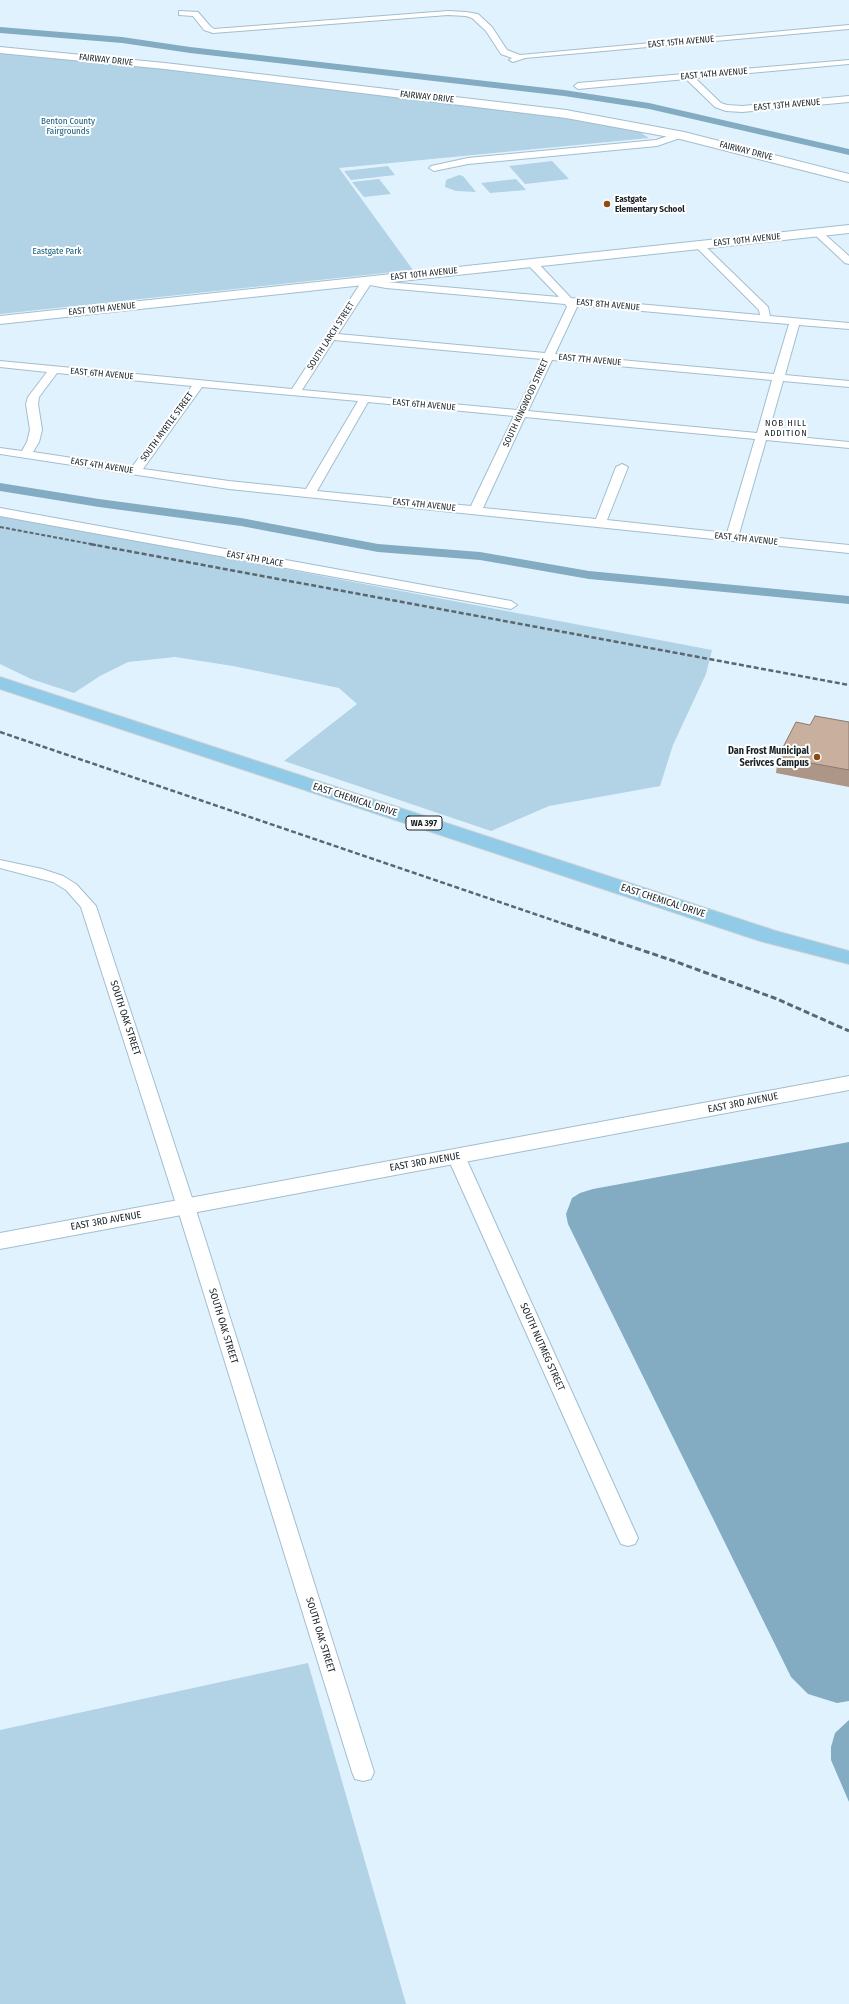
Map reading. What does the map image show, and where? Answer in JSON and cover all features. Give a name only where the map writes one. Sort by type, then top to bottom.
[{"type":"main road","name":"EAST CHEMICAL DRIVE","points":[[0,683],[768,936],[849,958]]},
{"type":"street","name":"EAST 15TH AVENUE","points":[[182,13],[195,14],[207,28],[224,31],[448,13],[466,14],[475,16],[489,29],[504,52],[515,59],[849,27]]},
{"type":"street","name":"FAIRWAY DRIVE","points":[[0,50],[165,66],[507,106],[595,118],[680,135],[849,178]]},
{"type":"street","name":"EAST 14TH AVENUE","points":[[578,86],[849,62]]},
{"type":"street","name":"EAST 13TH AVENUE","points":[[689,77],[718,105],[726,108],[742,109],[849,99]]},
{"type":"street","points":[[434,168],[468,161],[657,143],[680,135]]},
{"type":"street","name":"EAST 10TH AVENUE","points":[[0,320],[849,229]]},
{"type":"street","points":[[817,232],[849,261]]},
{"type":"street","points":[[699,245],[764,309],[766,314],[764,319]]},
{"type":"street","points":[[532,263],[569,302]]},
{"type":"street","name":"EAST 8TH AVENUE","points":[[367,281],[386,286],[849,326]]},
{"type":"street","name":"SOUTH LARCH STREET","points":[[295,392],[367,281]]},
{"type":"street","name":"SOUTH KINGWOOD STREET","points":[[475,511],[572,307],[569,302]]},
{"type":"street","points":[[732,537],[795,322]]},
{"type":"street","name":"EAST 7TH AVENUE","points":[[331,337],[849,384]]},
{"type":"street","name":"EAST 6TH AVENUE","points":[[0,364],[849,445]]},
{"type":"street","points":[[26,454],[33,442],[36,430],[32,404],[34,397],[54,369]]},
{"type":"street","name":"SOUTH MYRTLE STREET","points":[[135,471],[199,383]]},
{"type":"street","points":[[309,494],[365,399]]},
{"type":"street","name":"EAST 4TH AVENUE","points":[[0,451],[229,485],[849,549]]},
{"type":"street","points":[[600,524],[622,467]]},
{"type":"street","name":"EAST 4TH PLACE","points":[[0,512],[511,606]]},
{"type":"street","name":"SOUTH OAK STREET","points":[[0,864],[44,874],[58,879],[70,887],[88,906],[186,1206],[363,1772]]},
{"type":"street","name":"EAST 3RD AVENUE","points":[[0,1240],[849,1083]]},
{"type":"street","name":"SOUTH NUTMEG STREET","points":[[456,1156],[628,1538]]},
{"type":"green space","points":[[0,53],[147,66],[558,116],[635,129],[649,138],[339,168],[413,270],[0,314]]},
{"type":"green space","points":[[552,161],[569,179],[525,184],[509,166]]},
{"type":"green space","points":[[388,166],[395,175],[351,180],[344,171]]},
{"type":"green space","points":[[459,175],[463,176],[476,192],[456,191],[445,187],[446,180]]},
{"type":"green space","points":[[379,179],[391,194],[364,197],[352,182]]},
{"type":"green space","points":[[516,179],[526,190],[490,193],[481,183]]},
{"type":"green space","points":[[0,515],[712,650],[706,674],[673,745],[660,786],[549,806],[491,831],[284,761],[357,704],[339,688],[233,666],[175,657],[128,662],[100,676],[74,693],[31,679],[0,664]]},
{"type":"green space","points":[[308,1663],[406,2004],[0,2004],[0,1730]]},
{"type":"shaded area","points":[[849,1142],[849,1701],[837,1703],[808,1694],[791,1677],[568,1224],[566,1214],[572,1198],[580,1193],[593,1189]]},
{"type":"shaded area","points":[[849,1720],[849,1802],[831,1760],[831,1747],[835,1733]]},
{"type":"building","points":[[815,716],[849,722],[849,770],[778,757],[796,722],[810,725]]},
{"type":"waterway","points":[[0,30],[122,40],[190,50],[564,93],[649,106],[849,152]]},
{"type":"waterway","points":[[0,487],[99,503],[241,522],[378,548],[480,556],[589,575],[849,600]]},
{"type":"railway","points":[[0,527],[96,545]]},
{"type":"railway","points":[[90,544],[849,685]]},
{"type":"railway","points":[[0,732],[570,926]]},
{"type":"railway","points":[[567,925],[674,961],[777,999],[849,1031]]},
{"type":"place","name":"Eastgate Elementary School","points":[[607,204]]},
{"type":"place","name":"Dan Frost Municipal Serivces Campus","points":[[817,757]]},
{"type":"district","name":"NOB HILL ADDITION","points":[[786,428]]},
{"type":"park label","name":"Benton County Fairgrounds","points":[[68,126]]},
{"type":"park label","name":"Eastgate Park","points":[[57,251]]}]
